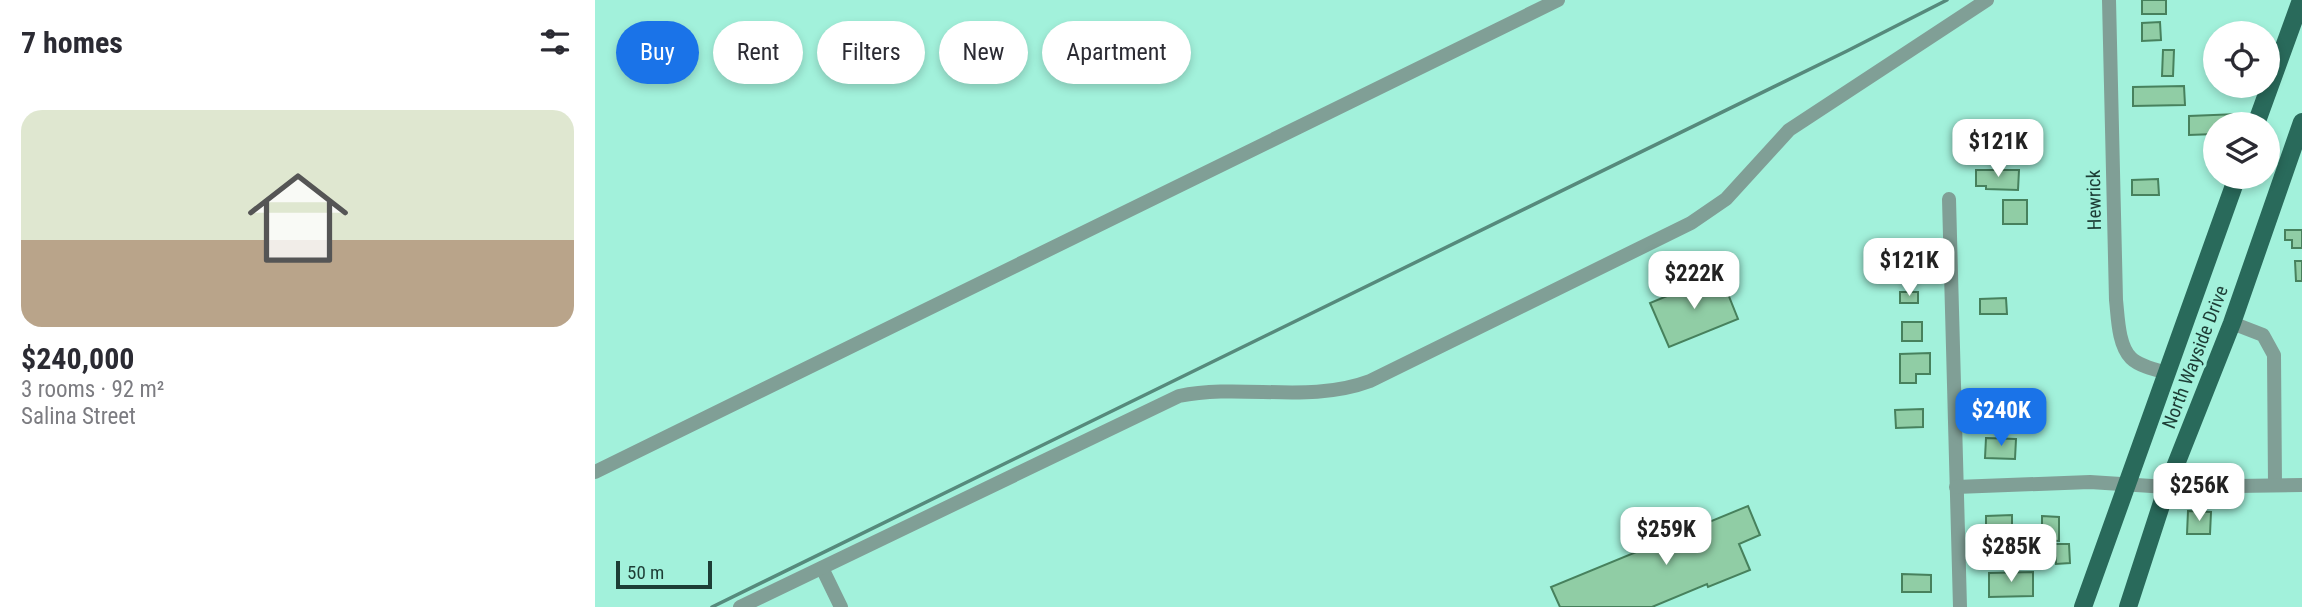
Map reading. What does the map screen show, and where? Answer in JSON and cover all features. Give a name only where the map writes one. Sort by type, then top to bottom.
[{"type":"main road","points":[[2260,112],[2301,0]]},
{"type":"main road","name":"North Wayside Drive","points":[[2280,167],[2302,122]]},
{"type":"main road","name":"North Wayside Drive","points":[[2083,607],[2233,189]]},
{"type":"main road","name":"North Wayside Drive","points":[[2128,607],[2167,487],[2232,323],[2271,189]]},
{"type":"street","points":[[595,472],[1558,0]]},
{"type":"street","points":[[740,607],[1178,396],[1223,391],[1334,391],[1370,381],[1691,223],[1726,199],[1789,130],[1987,0]]},
{"type":"street","name":"Hewrick","points":[[2109,0],[2116,300],[2122,340],[2131,358],[2149,368],[2167,373]]},
{"type":"street","points":[[1949,199],[1960,607]]},
{"type":"street","points":[[2232,323],[2263,335],[2274,355],[2275,485]]},
{"type":"street","points":[[1956,487],[2089,482],[2167,487],[2302,485]]},
{"type":"street","points":[[822,568],[841,607]]},
{"type":"building","points":[[2142,0],[2166,0],[2166,14],[2142,14]]},
{"type":"building","points":[[2160,22],[2161,40],[2142,41],[2142,23]]},
{"type":"building","points":[[2163,50],[2174,50],[2173,76],[2162,76]]},
{"type":"building","points":[[2184,86],[2185,105],[2133,106],[2133,87]]},
{"type":"building","points":[[2203,115],[2203,134],[2189,135],[2189,116]]},
{"type":"building","points":[[1976,170],[2019,170],[2018,190],[1976,186]]},
{"type":"building","points":[[2158,179],[2159,195],[2132,195],[2132,180]]},
{"type":"building","points":[[2003,200],[2027,200],[2027,224],[2003,224]]},
{"type":"building","points":[[2285,230],[2302,230],[2302,248],[2292,248],[2292,240],[2285,240]]},
{"type":"building","points":[[2295,261],[2302,261],[2302,281],[2296,281]]},
{"type":"building","points":[[1910,266],[1929,267],[1929,282],[1910,282]]},
{"type":"building","points":[[1720,274],[1738,319],[1669,347],[1650,303]]},
{"type":"building","points":[[1900,292],[1918,292],[1918,303],[1900,303]]},
{"type":"building","points":[[2006,298],[2007,314],[1980,314],[1980,299]]},
{"type":"building","points":[[1902,322],[1922,322],[1922,341],[1902,341]]},
{"type":"building","points":[[1930,353],[1930,374],[1916,374],[1916,383],[1900,383],[1900,354]]},
{"type":"building","points":[[2009,407],[2010,430],[1985,431],[1984,408]]},
{"type":"building","points":[[1923,409],[1923,427],[1896,428],[1895,410]]},
{"type":"building","points":[[1986,438],[2016,439],[2015,459],[1985,458]]},
{"type":"building","points":[[1748,506],[1760,535],[1739,544],[1750,570],[1652,607],[1560,607],[1551,587]]},
{"type":"building","points":[[2188,511],[2211,512],[2210,534],[2187,534]]},
{"type":"building","points":[[2012,515],[2012,532],[1986,532],[1986,516]]},
{"type":"building","points":[[2042,516],[2059,517],[2059,541],[2042,540]]},
{"type":"building","points":[[2055,544],[2069,544],[2070,563],[2056,564]]},
{"type":"building","points":[[2033,572],[2033,596],[1989,597],[1989,573]]},
{"type":"building","points":[[1902,574],[1931,575],[1931,592],[1902,592]]},
{"type":"railway","points":[[712,607],[1947,0]]}]
